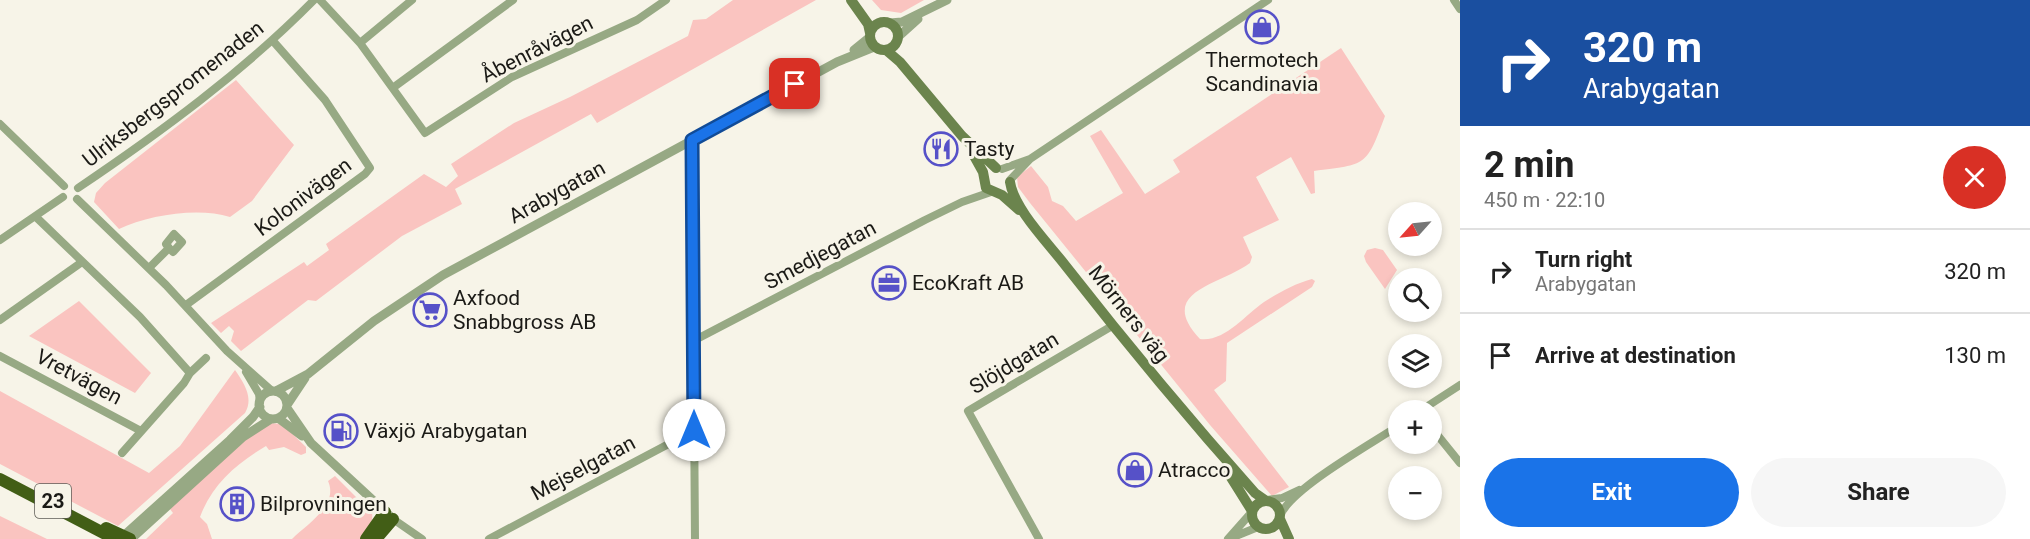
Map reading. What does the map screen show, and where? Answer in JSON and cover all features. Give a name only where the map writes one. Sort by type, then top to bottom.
[{"type":"highway","name":"23","points":[[0,473],[104,530],[115,539]]},
{"type":"highway","name":"23","points":[[0,479],[104,530],[131,539]]},
{"type":"highway","points":[[366,539],[389,515]]},
{"type":"highway","points":[[376,539],[389,515]]},
{"type":"main road","points":[[851,0],[868,24],[871,39],[886,50],[935,102]]},
{"type":"main road","points":[[856,0],[896,30],[900,51],[962,136],[978,162],[984,180],[994,193],[1005,191],[1010,181],[999,168],[962,136]]},
{"type":"main road","points":[[871,39],[885,23]]},
{"type":"main road","points":[[886,50],[898,38]]},
{"type":"main road","points":[[984,180],[988,171],[999,168]]},
{"type":"main road","name":"Mörners väg","points":[[1010,181],[1013,192],[1037,230]]},
{"type":"main road","name":"Mörners väg","points":[[994,193],[1012,203],[1037,230],[1190,421],[1255,493],[1266,500]]},
{"type":"main road","name":"Mörners väg","points":[[1190,421],[1241,491],[1252,512]]},
{"type":"main road","points":[[1280,539],[1251,518],[1256,504],[1266,500],[1278,506],[1280,518],[1289,539]]},
{"type":"main road","points":[[1262,528],[1275,526],[1280,518]]},
{"type":"street","name":"Ulriksbergspromenaden","points":[[78,188],[207,94],[273,41],[314,0]]},
{"type":"street","points":[[320,0],[360,43],[394,87],[513,0]]},
{"type":"street","points":[[360,43],[412,0]]},
{"type":"street","name":"Åbenråvägen","points":[[394,87],[425,133],[512,77],[637,20],[666,0]]},
{"type":"street","points":[[885,23],[902,22],[947,0]]},
{"type":"street","points":[[1010,181],[1030,159],[1268,0]]},
{"type":"street","points":[[1454,0],[1460,9]]},
{"type":"street","points":[[898,38],[904,29],[932,8]]},
{"type":"street","name":"Arabygatan","points":[[274,391],[308,374],[374,321],[443,275],[837,62],[871,39]]},
{"type":"street","name":"Kolonivägen","points":[[186,305],[370,168],[325,99],[273,41]]},
{"type":"street","points":[[0,124],[64,186]]},
{"type":"street","points":[[692,140],[695,539]]},
{"type":"street","points":[[999,168],[1030,159]]},
{"type":"street","name":"Smedjegatan","points":[[962,202],[984,180]]},
{"type":"street","points":[[64,186],[72,184],[78,188],[77,199]]},
{"type":"street","points":[[0,240],[63,197],[64,186]]},
{"type":"street","name":"Smedjegatan","points":[[695,340],[962,202],[994,193]]},
{"type":"street","points":[[63,197],[70,202],[77,199]]},
{"type":"street","points":[[77,199],[186,305],[240,364],[256,388],[263,415],[274,419],[311,443],[389,515],[422,539]]},
{"type":"street","points":[[36,217],[140,316],[190,373]]},
{"type":"street","points":[[149,268],[169,248]]},
{"type":"street","points":[[0,320],[82,262]]},
{"type":"street","name":"Slöjdgatan","points":[[1039,539],[968,411],[1112,326]]},
{"type":"street","name":"Vretvägen","points":[[0,356],[141,431]]},
{"type":"street","points":[[122,453],[184,383],[190,373],[206,358]]},
{"type":"street","points":[[240,364],[274,391],[284,396],[287,406],[311,443]]},
{"type":"street","name":"Arabygatan","points":[[287,406],[308,374]]},
{"type":"street","points":[[1437,400],[1460,385]]},
{"type":"street","points":[[120,539],[230,440],[253,417],[264,394],[274,391]]},
{"type":"street","points":[[131,539],[243,437],[274,419],[287,406]]},
{"type":"street","name":"Mejselgatan","points":[[489,539],[694,430]]},
{"type":"street","points":[[1280,518],[1287,505],[1308,486],[1388,433]]},
{"type":"street","points":[[1442,441],[1460,463]]},
{"type":"street","points":[[1266,500],[1282,498],[1308,486]]},
{"type":"street","points":[[1229,539],[1252,512]]},
{"type":"street","points":[[1229,539],[1262,528]]},
{"type":"shaded area","points":[[733,0],[816,0],[597,123],[591,114],[455,189],[462,204],[402,236],[316,301],[308,300],[241,351],[231,341],[234,331],[229,326],[221,333],[211,323],[304,262],[307,266],[329,250],[326,244],[424,174],[446,187],[458,176],[451,164],[514,123],[688,36],[693,20],[706,19]]},
{"type":"shaded area","points":[[872,0],[924,0],[901,13],[881,10]]},
{"type":"shaded area","points":[[1341,48],[1385,116],[1368,154],[1355,164],[1314,171],[1315,193],[1311,194],[1291,157],[1256,177],[1279,220],[1243,237],[1252,257],[1250,263],[1197,291],[1188,300],[1185,310],[1188,323],[1200,339],[1209,339],[1226,332],[1264,302],[1281,292],[1305,281],[1312,279],[1315,281],[1312,287],[1227,343],[1226,381],[1214,390],[1289,487],[1272,496],[1210,425],[1030,203],[1018,187],[1017,177],[1031,166],[1048,187],[1052,201],[1063,206],[1076,221],[1123,193],[1090,136],[1101,130],[1145,194],[1180,172],[1173,160]]},
{"type":"shaded area","points":[[236,80],[294,145],[252,201],[230,217],[203,213],[174,214],[144,220],[119,229],[94,202],[96,193],[105,183]]},
{"type":"shaded area","points":[[1375,248],[1383,250],[1396,268],[1388,268],[1388,284],[1385,289],[1366,262],[1364,256],[1367,250]]},
{"type":"shaded area","points":[[79,301],[151,373],[135,393],[29,336]]},
{"type":"shaded area","points":[[235,370],[248,396],[249,402],[245,413],[118,526],[0,464],[0,391],[149,473],[180,446]]},
{"type":"shaded area","points":[[269,423],[282,424],[306,447],[306,453],[301,455],[284,447],[269,450],[266,446],[227,475],[211,494],[200,517],[207,524],[212,539],[146,539],[173,513],[170,509],[241,443]]},
{"type":"shaded area","points":[[335,476],[372,513],[372,521],[367,530],[360,539],[292,539],[325,506],[330,490],[328,481]]},
{"type":"shaded area","points":[[0,516],[47,539],[0,539]]},
{"type":"place","name":"Thermotech Scandinavia","points":[[1262,27]]},
{"type":"place","name":"Tasty","points":[[941,149]]},
{"type":"place","name":"EcoKraft AB","points":[[889,283]]},
{"type":"place","name":"Axfood Snabbgross AB","points":[[430,310]]},
{"type":"place","name":"Växjö Arabygatan","points":[[341,431]]},
{"type":"place","name":"Atracco","points":[[1135,470]]},
{"type":"place","name":"Bilprovningen","points":[[237,504]]},
{"type":"route","points":[[694,430],[692,140],[795,84]]}]
